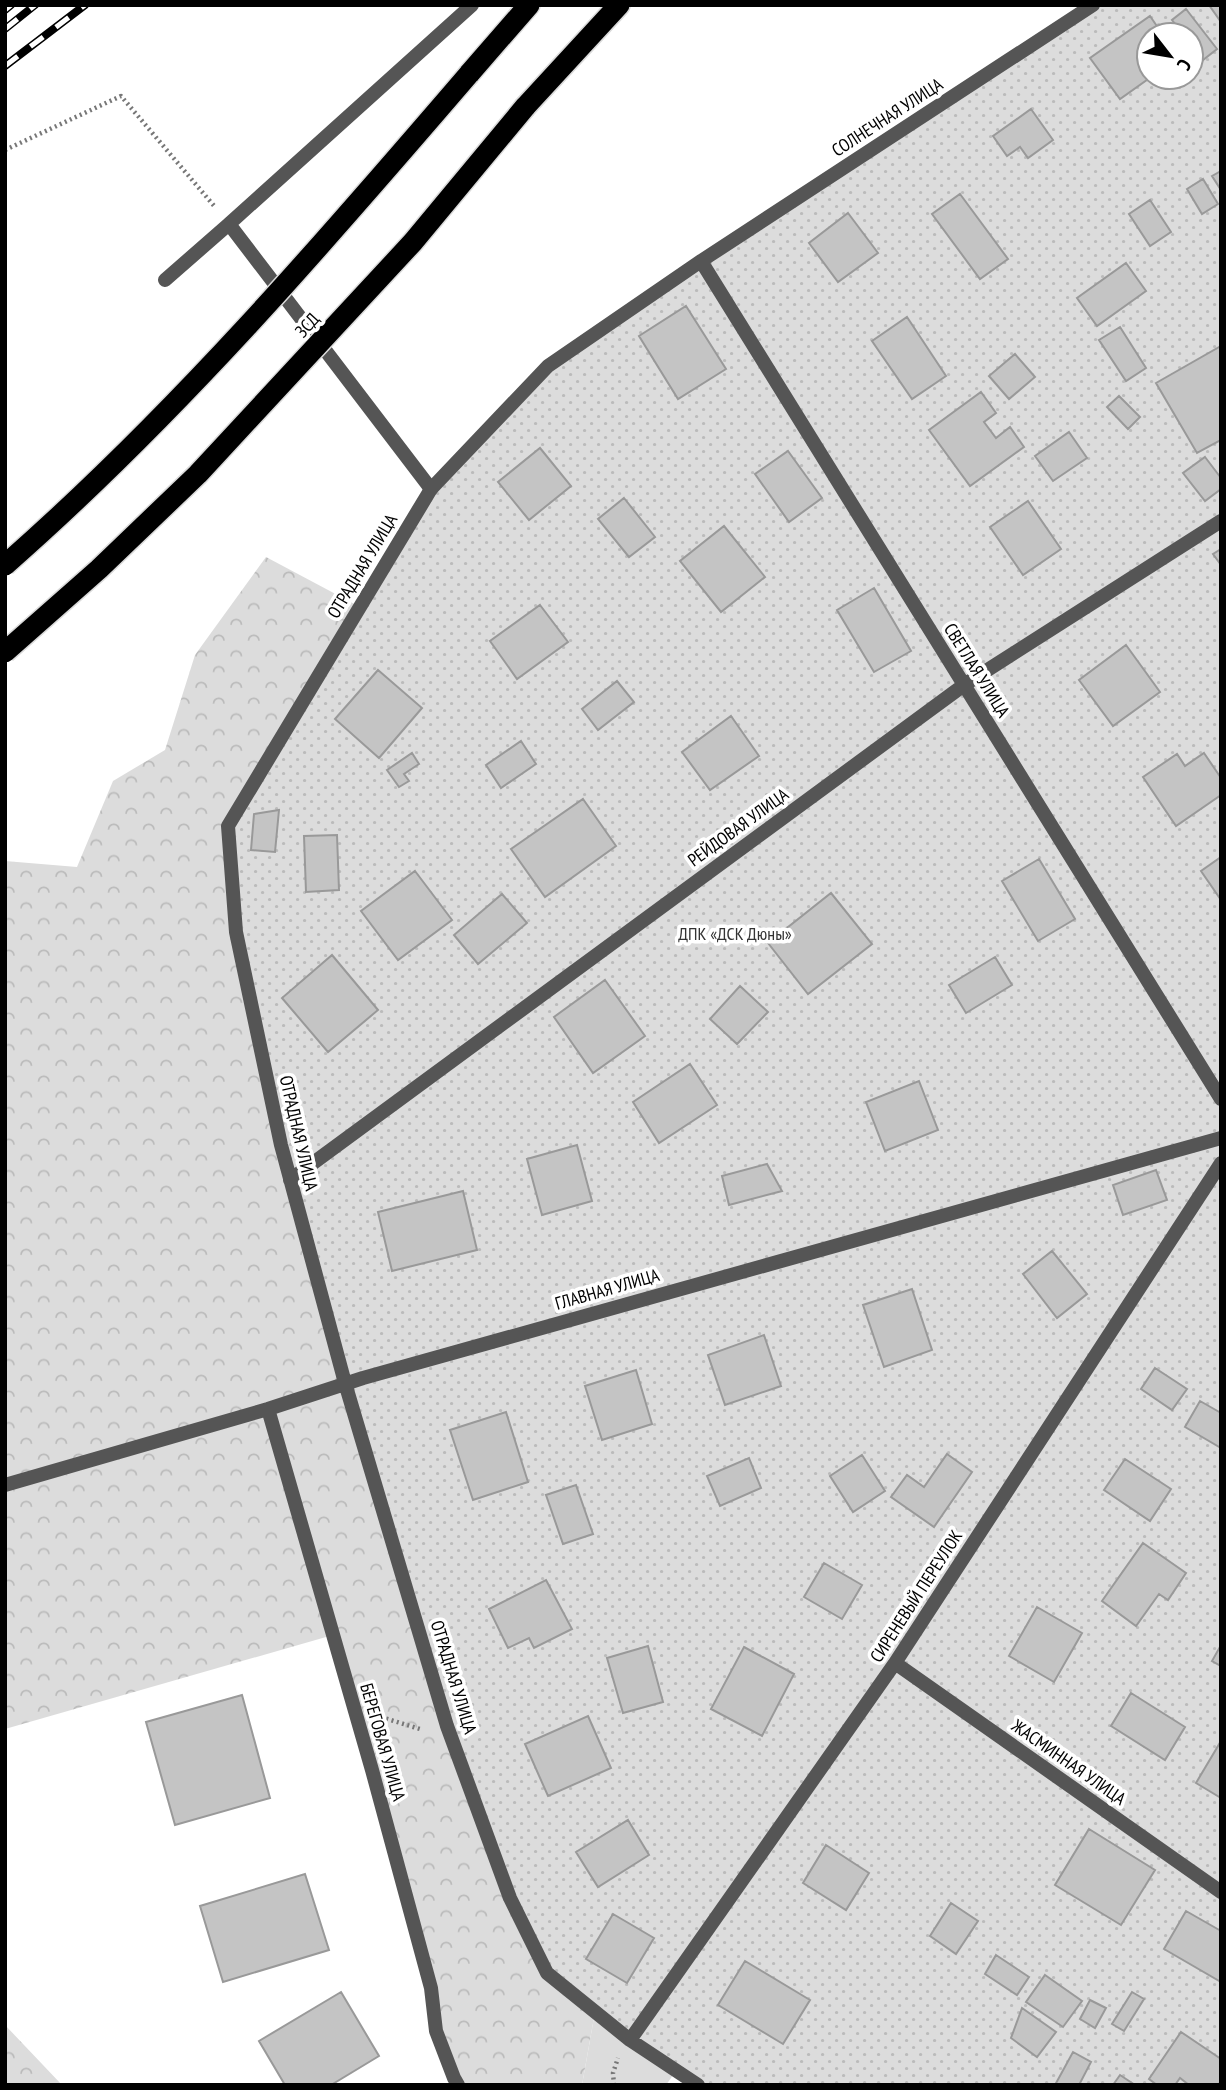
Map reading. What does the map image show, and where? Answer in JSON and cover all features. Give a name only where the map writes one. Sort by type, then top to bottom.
[{"type":"highway","points":[[5,565],[55,521],[155,424],[365,195],[529,5]]},
{"type":"highway","name":"ЗСД","points":[[5,652],[99,569],[198,474],[414,242],[525,107],[620,5]]},
{"type":"street","points":[[165,280],[472,5]]},
{"type":"street","name":"СОЛНЕЧНАЯ УЛИЦА","points":[[701,261],[1093,5]]},
{"type":"street","points":[[229,224],[431,489]]},
{"type":"street","name":"ОТРАДНАЯ УЛИЦА","points":[[698,2085],[630,2039],[547,1973],[514,1908],[447,1726],[345,1383],[290,1180],[236,932],[228,826],[431,489],[548,366],[701,261]]},
{"type":"street","name":"СВЕТЛАЯ УЛИЦА","points":[[701,261],[1221,1099]]},
{"type":"street","name":"РЕЙДОВАЯ УЛИЦА","points":[[290,1180],[964,685],[1221,522]]},
{"type":"street","name":"ГЛАВНАЯ УЛИЦА","points":[[5,1485],[268,1409],[345,1383],[1221,1138]]},
{"type":"street","name":"СИРЕНЕВЫЙ ПЕРЕУЛОК","points":[[630,2039],[895,1663],[1221,1163]]},
{"type":"street","name":"БЕРЕГОВАЯ УЛИЦА","points":[[268,1409],[431,1988],[436,2031],[458,2085]]},
{"type":"street","name":"ЖАСМИННАЯ УЛИЦА","points":[[895,1663],[1221,1892]]},
{"type":"path","points":[[5,150],[121,96],[229,224]]},
{"type":"path","points":[[356,1716],[379,1716],[422,1730],[460,1763]]},
{"type":"green space","name":"ДПК «ДСК Дюны»","points":[[1091,5],[1221,5],[1221,2085],[698,2085],[547,1973],[472,1794],[303,1230],[237,938],[228,826],[426,497],[548,366]]},
{"type":"green space","points":[[266,557],[360,607],[595,2012],[582,2085],[458,2085],[454,2078],[333,1635],[5,1729],[5,861],[77,867],[113,781],[165,750],[195,655]]},
{"type":"green space","points":[[595,2012],[676,2071],[666,2085],[582,2085]]},
{"type":"green space","points":[[5,2025],[62,2085],[5,2085]]},
{"type":"building","points":[[1209,5],[1221,5],[1221,22]]},
{"type":"building","points":[[1186,9],[1195,21],[1173,21]]},
{"type":"building","points":[[1135,26],[1135,88],[1120,99],[1090,58]]},
{"type":"building","points":[[1205,34],[1217,49],[1205,58]]},
{"type":"building","points":[[1031,109],[1053,140],[1028,158],[1020,147],[1007,156],[993,136]]},
{"type":"building","points":[[1221,171],[1221,190],[1212,176]]},
{"type":"building","points":[[1203,179],[1218,204],[1202,214],[1187,189]]},
{"type":"building","points":[[960,194],[1008,259],[980,279],[932,214]]},
{"type":"building","points":[[1150,200],[1171,232],[1150,246],[1129,214]]},
{"type":"building","points":[[848,213],[878,253],[838,282],[809,243]]},
{"type":"building","points":[[1126,263],[1146,291],[1097,326],[1077,298]]},
{"type":"building","points":[[686,306],[726,369],[678,399],[639,336]]},
{"type":"building","points":[[907,317],[946,376],[912,399],[872,341]]},
{"type":"building","points":[[1120,327],[1146,368],[1126,381],[1099,340]]},
{"type":"building","points":[[1221,346],[1221,440],[1197,453],[1156,383]]},
{"type":"building","points":[[1015,354],[1035,377],[1009,399],[989,376]]},
{"type":"building","points":[[981,392],[996,413],[984,422],[996,438],[1010,427],[1024,447],[970,486],[929,430]]},
{"type":"building","points":[[1119,396],[1140,417],[1128,429],[1107,407]]},
{"type":"building","points":[[1069,432],[1087,458],[1053,481],[1035,456]]},
{"type":"building","points":[[540,448],[571,486],[529,520],[498,482]]},
{"type":"building","points":[[788,451],[822,498],[789,522],[755,474]]},
{"type":"building","points":[[1205,457],[1221,478],[1221,489],[1205,501],[1183,473]]},
{"type":"building","points":[[624,498],[655,537],[629,557],[598,519]]},
{"type":"building","points":[[1028,501],[1061,549],[1023,575],[990,527]]},
{"type":"building","points":[[724,526],[765,577],[721,612],[680,561]]},
{"type":"building","points":[[1221,549],[1221,565],[1213,554]]},
{"type":"building","points":[[874,588],[911,651],[874,672],[837,610]]},
{"type":"building","points":[[540,605],[568,642],[517,679],[490,641]]},
{"type":"building","points":[[1126,645],[1160,692],[1113,726],[1079,680]]},
{"type":"building","points":[[378,670],[422,708],[379,758],[335,719]]},
{"type":"building","points":[[617,681],[634,702],[598,730],[582,709]]},
{"type":"building","points":[[731,716],[759,756],[710,790],[682,752]]},
{"type":"building","points":[[521,741],[536,764],[501,788],[486,765]]},
{"type":"building","points":[[412,753],[419,764],[404,774],[409,781],[399,787],[387,770]]},
{"type":"building","points":[[1204,753],[1221,778],[1221,795],[1176,826],[1143,777],[1177,754],[1185,766]]},
{"type":"building","points":[[583,799],[616,846],[545,897],[511,849]]},
{"type":"building","points":[[279,810],[275,852],[251,850],[254,814]]},
{"type":"building","points":[[337,835],[339,890],[306,892],[304,836]]},
{"type":"building","points":[[1221,857],[1221,900],[1201,871]]},
{"type":"building","points":[[1039,859],[1075,919],[1038,941],[1002,881]]},
{"type":"building","points":[[415,871],[452,920],[398,960],[361,911]]},
{"type":"building","points":[[831,893],[872,944],[808,994],[768,943]]},
{"type":"building","points":[[502,894],[527,923],[478,964],[454,935]]},
{"type":"building","points":[[332,955],[378,1010],[328,1052],[282,998]]},
{"type":"building","points":[[995,957],[1012,985],[966,1013],[949,985]]},
{"type":"building","points":[[605,980],[645,1036],[593,1073],[554,1017]]},
{"type":"building","points":[[740,986],[768,1012],[737,1044],[710,1019]]},
{"type":"building","points":[[690,1064],[717,1105],[659,1143],[633,1102]]},
{"type":"building","points":[[919,1081],[938,1130],[885,1151],[866,1102]]},
{"type":"building","points":[[577,1145],[592,1201],[542,1215],[527,1159]]},
{"type":"building","points":[[767,1164],[782,1191],[729,1205],[722,1176]]},
{"type":"building","points":[[1156,1170],[1167,1200],[1123,1215],[1113,1185]]},
{"type":"building","points":[[463,1191],[477,1250],[392,1271],[378,1212]]},
{"type":"building","points":[[1052,1251],[1087,1294],[1057,1318],[1023,1274]]},
{"type":"building","points":[[912,1289],[932,1350],[884,1367],[863,1305]]},
{"type":"building","points":[[764,1335],[781,1386],[725,1405],[708,1355]]},
{"type":"building","points":[[1155,1368],[1187,1389],[1172,1410],[1141,1389]]},
{"type":"building","points":[[636,1370],[652,1424],[602,1440],[585,1386]]},
{"type":"building","points":[[1200,1401],[1221,1413],[1221,1448],[1185,1427]]},
{"type":"building","points":[[506,1412],[528,1482],[473,1500],[450,1430]]},
{"type":"building","points":[[947,1454],[972,1472],[934,1527],[891,1497],[907,1475],[924,1487]]},
{"type":"building","points":[[862,1455],[885,1491],[853,1512],[830,1476]]},
{"type":"building","points":[[749,1458],[761,1488],[720,1506],[707,1476]]},
{"type":"building","points":[[1125,1459],[1171,1489],[1150,1521],[1104,1490]]},
{"type":"building","points":[[576,1485],[593,1534],[563,1544],[546,1495]]},
{"type":"building","points":[[1143,1543],[1186,1573],[1168,1600],[1159,1594],[1136,1626],[1102,1601]]},
{"type":"building","points":[[824,1563],[862,1585],[842,1619],[804,1597]]},
{"type":"building","points":[[546,1580],[572,1629],[534,1648],[529,1638],[508,1648],[489,1609]]},
{"type":"building","points":[[1037,1607],[1082,1633],[1054,1682],[1009,1656]]},
{"type":"building","points":[[1221,1645],[1221,1666],[1212,1661]]},
{"type":"building","points":[[648,1646],[663,1702],[623,1713],[607,1658]]},
{"type":"building","points":[[744,1647],[794,1674],[762,1736],[711,1709]]},
{"type":"building","points":[[1131,1693],[1185,1727],[1165,1760],[1111,1726]]},
{"type":"building","points":[[242,1695],[270,1798],[175,1825],[146,1722]]},
{"type":"building","points":[[588,1716],[611,1768],[548,1796],[525,1744]]},
{"type":"building","points":[[1221,1741],[1221,1798],[1196,1783]]},
{"type":"building","points":[[628,1820],[649,1855],[598,1887],[576,1852]]},
{"type":"building","points":[[1089,1829],[1155,1870],[1121,1925],[1055,1885]]},
{"type":"building","points":[[826,1845],[869,1873],[846,1910],[803,1883]]},
{"type":"building","points":[[305,1874],[329,1950],[223,1982],[200,1906]]},
{"type":"building","points":[[951,1903],[978,1921],[956,1954],[930,1936]]},
{"type":"building","points":[[1186,1911],[1221,1931],[1221,1982],[1164,1949]]},
{"type":"building","points":[[613,1914],[654,1938],[627,1983],[586,1959]]},
{"type":"building","points":[[996,1955],[1029,1977],[1017,1995],[985,1974]]},
{"type":"building","points":[[745,1961],[810,2000],[783,2044],[718,2005]]},
{"type":"building","points":[[1045,1975],[1082,2001],[1063,2027],[1026,2002]]},
{"type":"building","points":[[341,1992],[379,2056],[331,2085],[285,2085],[259,2041]]},
{"type":"building","points":[[1132,1992],[1144,1999],[1124,2031],[1112,2024]]},
{"type":"building","points":[[1090,2000],[1106,2008],[1095,2028],[1080,2019]]},
{"type":"building","points":[[1022,2008],[1056,2032],[1037,2057],[1011,2038]]},
{"type":"building","points":[[1181,2032],[1221,2059],[1221,2081],[1218,2085],[1189,2085],[1180,2078],[1175,2085],[1157,2085],[1149,2079]]},
{"type":"building","points":[[1073,2052],[1091,2062],[1079,2085],[1055,2085]]},
{"type":"building","points":[[1120,2075],[1135,2085],[1113,2085]]},
{"type":"railway","points":[[5,10],[11,5]]},
{"type":"railway","points":[[5,29],[35,5]]},
{"type":"railway","points":[[5,66],[85,5]]}]
